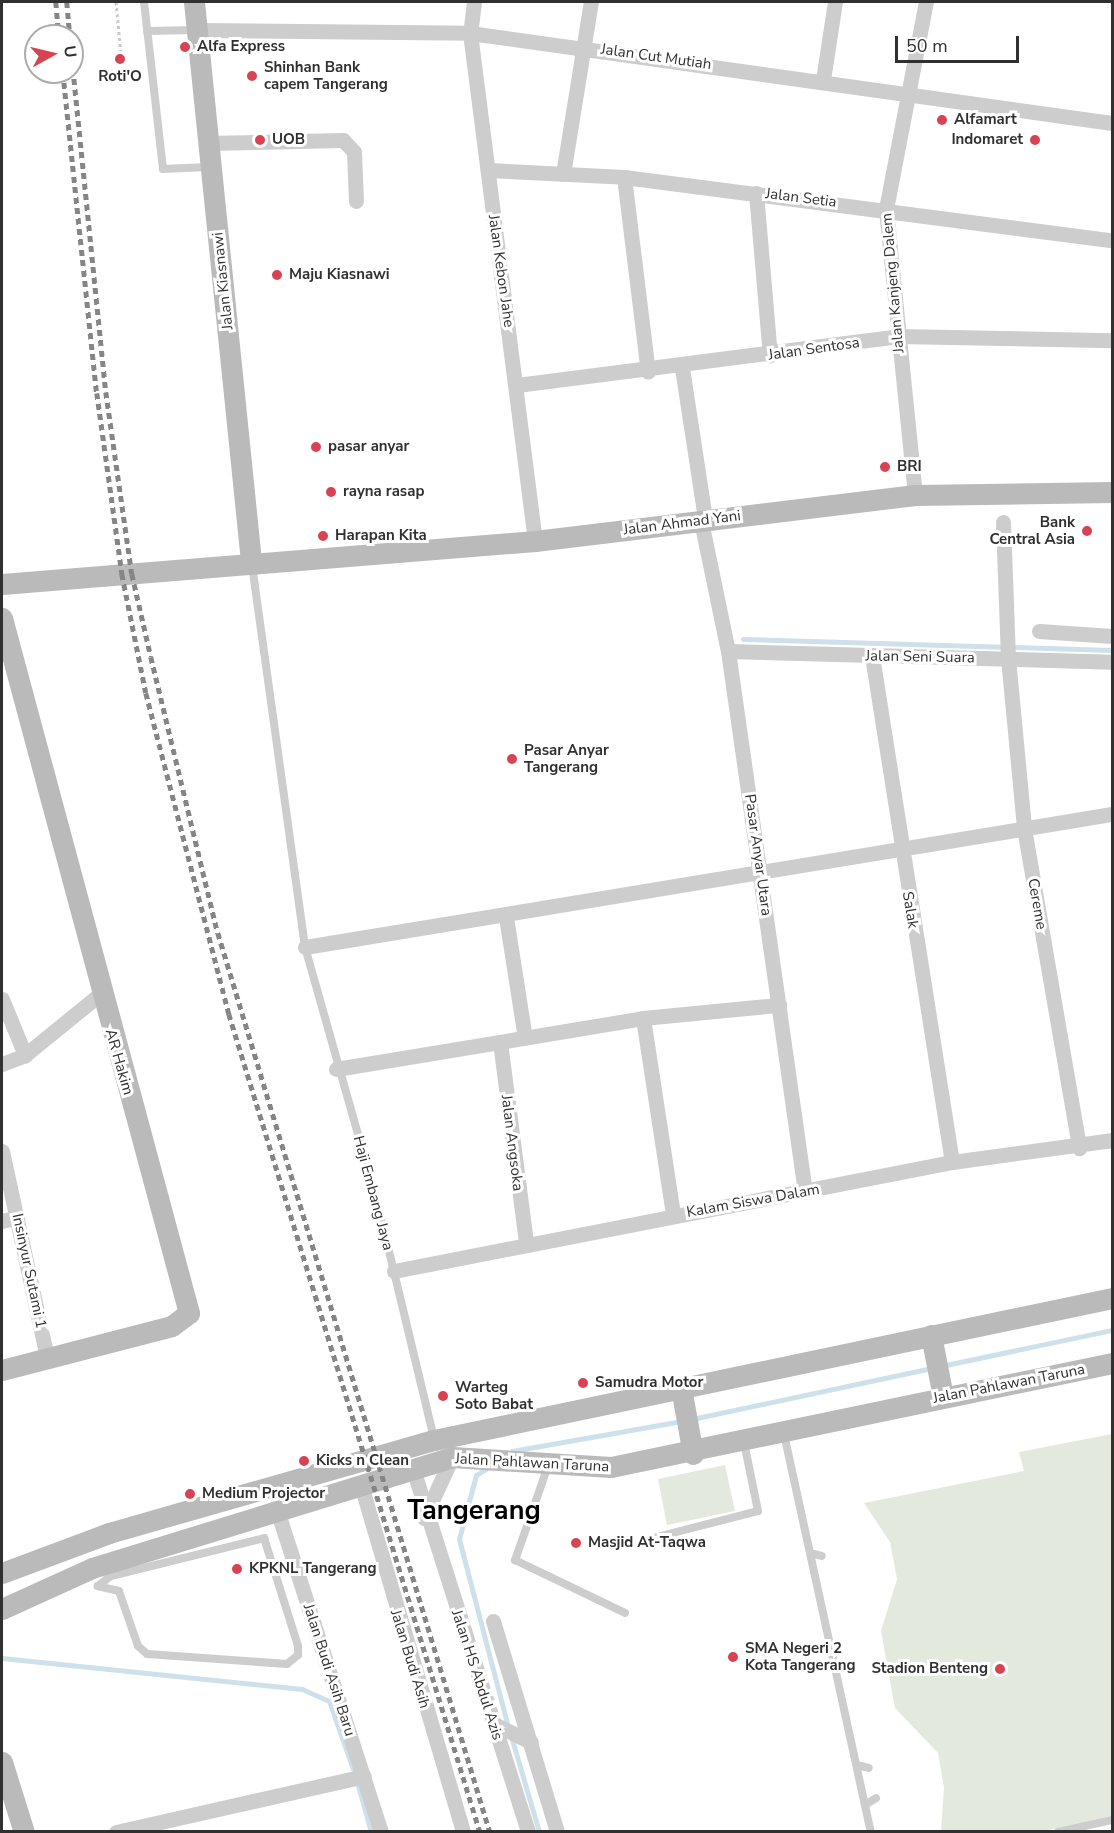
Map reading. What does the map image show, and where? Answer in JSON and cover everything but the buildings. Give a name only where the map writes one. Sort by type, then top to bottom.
[{"type":"street","name":"Jalan Kiasnawi","points":[[194,2],[251,561]]},
{"type":"street","name":"Jalan Kebon Jahe","points":[[474,2],[470,33],[517,385],[535,541]]},
{"type":"street","points":[[563,174],[587,47],[591,2]]},
{"type":"street","points":[[823,80],[835,2]]},
{"type":"street","name":"Jalan Kanjeng Dalem","points":[[915,495],[897,336],[886,209],[926,2]]},
{"type":"street","name":"Jalan Cut Mutiah","points":[[196,30],[470,33],[910,92],[1113,123]]},
{"type":"street","points":[[209,143],[343,140],[354,152],[356,201]]},
{"type":"street","name":"Jalan Setia","points":[[488,170],[624,177],[1113,240]]},
{"type":"street","points":[[624,177],[648,372]]},
{"type":"street","points":[[756,193],[770,355]]},
{"type":"street","name":"Jalan Sentosa","points":[[517,385],[682,368],[897,336],[1113,340]]},
{"type":"street","name":"Pasar Anyar Utara","points":[[682,368],[703,520],[728,651],[762,876],[805,1192]]},
{"type":"street","name":"Jalan Ahmad Yani","points":[[2,584],[251,561],[535,541],[915,495],[1113,492]]},
{"type":"street","name":"Cereme","points":[[1003,522],[1008,650],[1024,828],[1079,1148]]},
{"type":"street","name":"AR Hakim","points":[[2,618],[100,994],[189,1313],[172,1326],[47,1357],[2,1371]]},
{"type":"street","points":[[1039,632],[1113,636]]},
{"type":"street","name":"Jalan Seni Suara","points":[[728,651],[872,656],[1008,650],[1113,662]]},
{"type":"street","name":"Salak","points":[[872,656],[900,851],[952,1162]]},
{"type":"street","points":[[305,947],[762,876],[1113,814]]},
{"type":"street","points":[[506,917],[525,1038]]},
{"type":"street","points":[[2,1064],[25,1055],[100,994]]},
{"type":"street","points":[[2,999],[25,1055]]},
{"type":"street","points":[[336,1070],[644,1018],[779,1005]]},
{"type":"street","points":[[644,1018],[673,1215]]},
{"type":"street","name":"Jalan Angsoka","points":[[500,1042],[526,1243]]},
{"type":"street","name":"Kalam Siswa Dalam","points":[[394,1271],[526,1243],[805,1192],[952,1162],[1079,1148],[1113,1140]]},
{"type":"street","name":"Insinyur Sutami 1","points":[[2,1151],[47,1357]]},
{"type":"street","points":[[2,1221],[18,1217]]},
{"type":"street","name":"Jalan Pahlawan Taruna","points":[[2,1573],[108,1533],[434,1440],[682,1393],[932,1341],[1113,1298]]},
{"type":"street","points":[[932,1341],[942,1390]]},
{"type":"street","name":"Jalan Pahlawan Taruna","points":[[2,1609],[277,1510],[458,1457],[517,1465],[611,1467],[692,1448],[744,1442],[784,1434],[942,1390],[1113,1363]]},
{"type":"street","points":[[682,1393],[692,1448]]},
{"type":"street","points":[[424,1518],[458,1457]]},
{"type":"street","name":"Jalan HS Abdul Azis","points":[[413,1469],[424,1518],[528,1832]]},
{"type":"street","name":"Jalan Budi Asih","points":[[361,1485],[463,1832]]},
{"type":"street","name":"Jalan Budi Asih Baru","points":[[277,1510],[357,1778],[381,1832]]},
{"type":"street","points":[[493,1621],[557,1832]]},
{"type":"street","points":[[494,1724],[531,1742]]},
{"type":"street","points":[[2,1762],[24,1832]]},
{"type":"street","points":[[116,1832],[357,1778]]},
{"type":"lane","points":[[144,2],[163,169],[211,168]]},
{"type":"lane","points":[[147,31],[196,30]]},
{"type":"lane","name":"Haji Embang Jaya","points":[[251,561],[305,947],[336,1070],[394,1271],[434,1440]]},
{"type":"lane","points":[[784,1434],[871,1832]]},
{"type":"lane","points":[[653,1538],[758,1511],[744,1442]]},
{"type":"lane","points":[[549,1466],[515,1560],[625,1613]]},
{"type":"lane","points":[[264,1538],[298,1655],[279,1665],[147,1654],[138,1646],[119,1591],[95,1577],[111,1576],[264,1538]]},
{"type":"lane","points":[[810,1553],[822,1556]]},
{"type":"lane","points":[[819,1596],[828,1588]]},
{"type":"lane","points":[[857,1765],[869,1768]]},
{"type":"lane","points":[[866,1805],[876,1798]]},
{"type":"lane","points":[[1058,1832],[1113,1820]]},
{"type":"path","points":[[116,2],[121,54]]},
{"type":"shaded area","name":"Stadion Benteng","points":[[1112,1434],[1112,1817],[1044,1831],[941,1831],[944,1788],[938,1753],[895,1708],[881,1631],[897,1579],[890,1542],[864,1503],[1024,1471],[1019,1452]]},
{"type":"shaded area","points":[[725,1465],[735,1511],[667,1525],[658,1479]]},
{"type":"waterway","points":[[743,639],[1112,650]]},
{"type":"waterway","points":[[941,1366],[1112,1330]]},
{"type":"waterway","points":[[692,1419],[932,1368]]},
{"type":"waterway","points":[[512,1451],[683,1421]]},
{"type":"waterway","points":[[489,1467],[476,1475],[459,1539],[508,1727]]},
{"type":"waterway","points":[[2,1658],[302,1689],[329,1701],[353,1769]]},
{"type":"waterway","points":[[511,1736],[539,1832]]},
{"type":"waterway","points":[[356,1778],[371,1832]]},
{"type":"railway","points":[[56,2],[58,24]]},
{"type":"railway","points":[[67,2],[69,24]]},
{"type":"railway","points":[[64,84],[97,393],[122,574],[146,693],[229,1014],[480,1832]]},
{"type":"railway","points":[[75,84],[106,392],[132,574],[151,657],[218,933],[490,1832]]},
{"type":"place","name":"Alfa Express","points":[[185,47]]},
{"type":"place","name":"Roti'O","points":[[120,59]]},
{"type":"place","name":"Shinhan Bank capem Tangerang","points":[[252,76]]},
{"type":"place","name":"Alfamart","points":[[942,120]]},
{"type":"place","name":"UOB","points":[[260,140]]},
{"type":"place","name":"Indomaret","points":[[1035,140]]},
{"type":"place","name":"Maju Kiasnawi","points":[[277,275]]},
{"type":"place","name":"pasar anyar","points":[[316,447]]},
{"type":"place","name":"BRI","points":[[885,467]]},
{"type":"place","name":"rayna rasap","points":[[331,492]]},
{"type":"place","name":"Bank Central Asia","points":[[1087,531]]},
{"type":"place","name":"Harapan Kita","points":[[323,536]]},
{"type":"place","name":"Pasar Anyar Tangerang","points":[[512,759]]},
{"type":"place","name":"Samudra Motor","points":[[583,1383]]},
{"type":"place","name":"Warteg Soto Babat","points":[[443,1396]]},
{"type":"place","name":"Kicks n Clean","points":[[304,1461]]},
{"type":"place","name":"Medium Projector","points":[[190,1494]]},
{"type":"place","name":"Masjid At-Taqwa","points":[[576,1543]]},
{"type":"place","name":"KPKNL Tangerang","points":[[237,1569]]},
{"type":"place","name":"SMA Negeri 2 Kota Tangerang","points":[[733,1657]]},
{"type":"place","name":"Stadion Benteng","points":[[1000,1669]]},
{"type":"district","name":"Tangerang","points":[[474,1511]]}]
